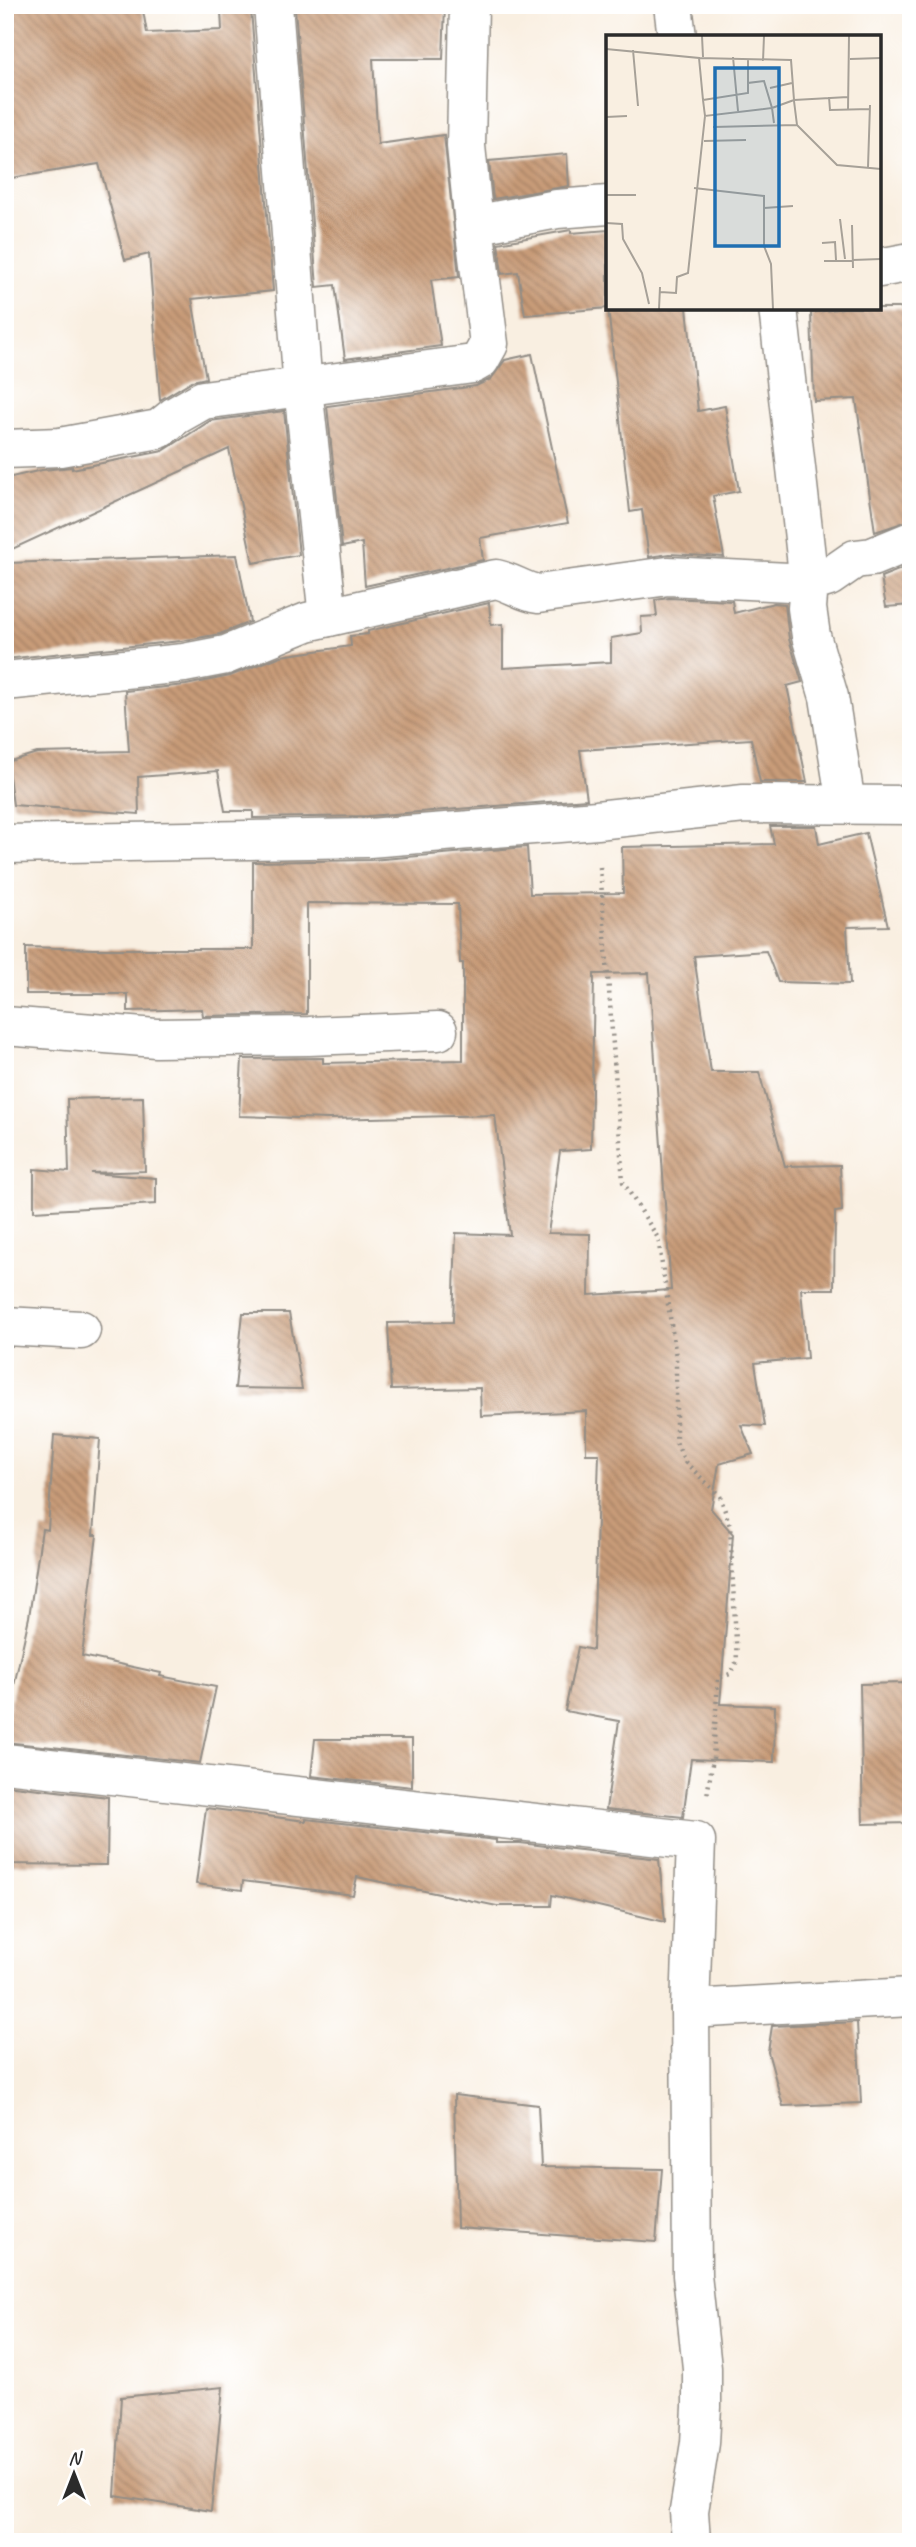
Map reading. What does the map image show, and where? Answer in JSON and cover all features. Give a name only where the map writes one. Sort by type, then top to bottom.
[{"type":"street","points":[[273,5],[303,388],[328,617]]},
{"type":"street","points":[[5,449],[60,447],[159,429],[203,400],[472,364],[480,360],[489,344],[466,146],[469,5]]},
{"type":"street","points":[[673,5],[677,35]]},
{"type":"street","points":[[474,225],[557,209],[606,205]]},
{"type":"street","points":[[881,268],[911,262]]},
{"type":"street","points":[[778,310],[809,583],[807,608],[811,636],[829,697],[846,804]]},
{"type":"street","points":[[5,681],[184,663],[226,655],[307,622],[496,579],[538,594],[668,576],[809,583],[829,577],[855,559],[872,556],[911,541]]},
{"type":"street","points":[[5,844],[369,838],[597,820],[744,804],[911,805]]},
{"type":"street","points":[[5,1026],[156,1038],[438,1031]]},
{"type":"street","points":[[5,1326],[81,1330]]},
{"type":"street","points":[[5,1763],[695,1841],[690,2009],[692,2275],[702,2368],[700,2443],[689,2511],[691,2542]]},
{"type":"street","points":[[690,2009],[911,1997]]},
{"type":"path","points":[[597,820],[623,1182],[658,1238],[676,1357],[676,1443],[685,1462],[720,1496],[730,1526],[737,1661],[730,1674],[718,1678],[713,1758],[695,1841]]},
{"type":"building","points":[[5,5],[142,5],[147,33],[222,30],[221,11],[251,10],[273,291],[192,299],[206,378],[192,381],[160,400],[149,254],[125,260],[99,164],[5,179]]},
{"type":"building","points":[[445,5],[443,59],[373,59],[378,144],[444,135],[459,277],[431,280],[441,346],[345,359],[335,285],[317,287],[295,8]]},
{"type":"building","points":[[567,154],[569,186],[493,199],[489,161]]},
{"type":"building","points":[[571,230],[571,233],[606,230],[606,308],[525,315],[518,272],[502,274],[498,243]]},
{"type":"building","points":[[911,308],[911,520],[875,532],[856,399],[814,401],[811,313]]},
{"type":"building","points":[[608,310],[687,310],[698,411],[725,406],[739,491],[713,496],[724,557],[669,554],[649,557],[642,510],[630,512]]},
{"type":"building","points":[[532,354],[568,523],[480,538],[483,560],[365,586],[362,543],[342,547],[327,406],[476,386],[491,379],[505,360]]},
{"type":"building","points":[[284,411],[299,555],[253,563],[229,449],[8,551],[7,478],[42,470],[72,469],[163,451],[210,421]]},
{"type":"building","points":[[237,555],[250,622],[220,634],[181,641],[5,659],[5,606],[9,606],[8,563]]},
{"type":"building","points":[[911,565],[911,605],[886,607],[881,577]]},
{"type":"building","points":[[669,598],[732,601],[734,613],[774,603],[785,604],[789,639],[802,682],[787,686],[807,782],[760,782],[751,739],[580,750],[587,799],[368,816],[253,818],[253,811],[225,811],[218,771],[138,777],[139,814],[13,805],[7,762],[37,753],[129,751],[125,691],[186,685],[230,676],[281,656],[351,646],[350,636],[368,634],[368,631],[489,603],[491,625],[503,624],[503,668],[611,662],[611,638],[642,633],[641,617],[657,616],[655,600]]},
{"type":"building","points":[[770,826],[816,826],[819,844],[866,833],[888,926],[847,927],[850,984],[778,982],[766,951],[694,956],[711,1072],[759,1072],[785,1166],[840,1165],[842,1211],[835,1212],[834,1289],[801,1289],[807,1358],[755,1363],[765,1426],[741,1425],[753,1454],[719,1464],[711,1509],[733,1534],[720,1704],[775,1706],[774,1762],[691,1759],[683,1817],[606,1809],[619,1721],[565,1711],[578,1647],[593,1650],[599,1454],[586,1454],[586,1411],[481,1416],[480,1388],[391,1390],[388,1323],[453,1322],[456,1233],[510,1235],[495,1115],[328,1119],[239,1116],[242,1059],[323,1058],[323,1063],[463,1060],[463,963],[460,963],[458,904],[307,903],[307,1014],[203,1016],[202,1009],[128,1011],[128,994],[26,994],[26,947],[253,949],[253,862],[371,860],[527,847],[530,894],[623,893],[622,847],[774,844]],"holes":[[[649,973],[671,1290],[589,1295],[590,1234],[548,1233],[560,1151],[591,1149],[594,974]]]},
{"type":"building","points":[[143,1097],[145,1171],[91,1173],[156,1178],[156,1204],[34,1211],[34,1169],[69,1172],[67,1099]]},
{"type":"building","points":[[243,1313],[289,1313],[302,1389],[235,1388]]},
{"type":"building","points":[[54,1435],[100,1439],[93,1535],[97,1535],[82,1656],[216,1687],[200,1763],[5,1742],[5,1727],[29,1617],[42,1529],[48,1530]]},
{"type":"building","points":[[908,1683],[911,1823],[863,1824],[860,1684]]},
{"type":"building","points":[[315,1739],[412,1739],[412,1787],[311,1776]]},
{"type":"building","points":[[5,1785],[108,1797],[107,1865],[5,1864]]},
{"type":"building","points":[[206,1808],[496,1840],[496,1843],[520,1843],[659,1859],[665,1922],[552,1895],[551,1906],[497,1906],[357,1877],[353,1895],[243,1881],[242,1890],[196,1884]]},
{"type":"building","points":[[857,2022],[861,2103],[783,2106],[768,2052],[772,2026]]},
{"type":"building","points":[[454,2095],[538,2105],[541,2167],[662,2169],[656,2242],[457,2228]]},
{"type":"building","points":[[223,2387],[211,2511],[115,2496],[121,2397]]}]
